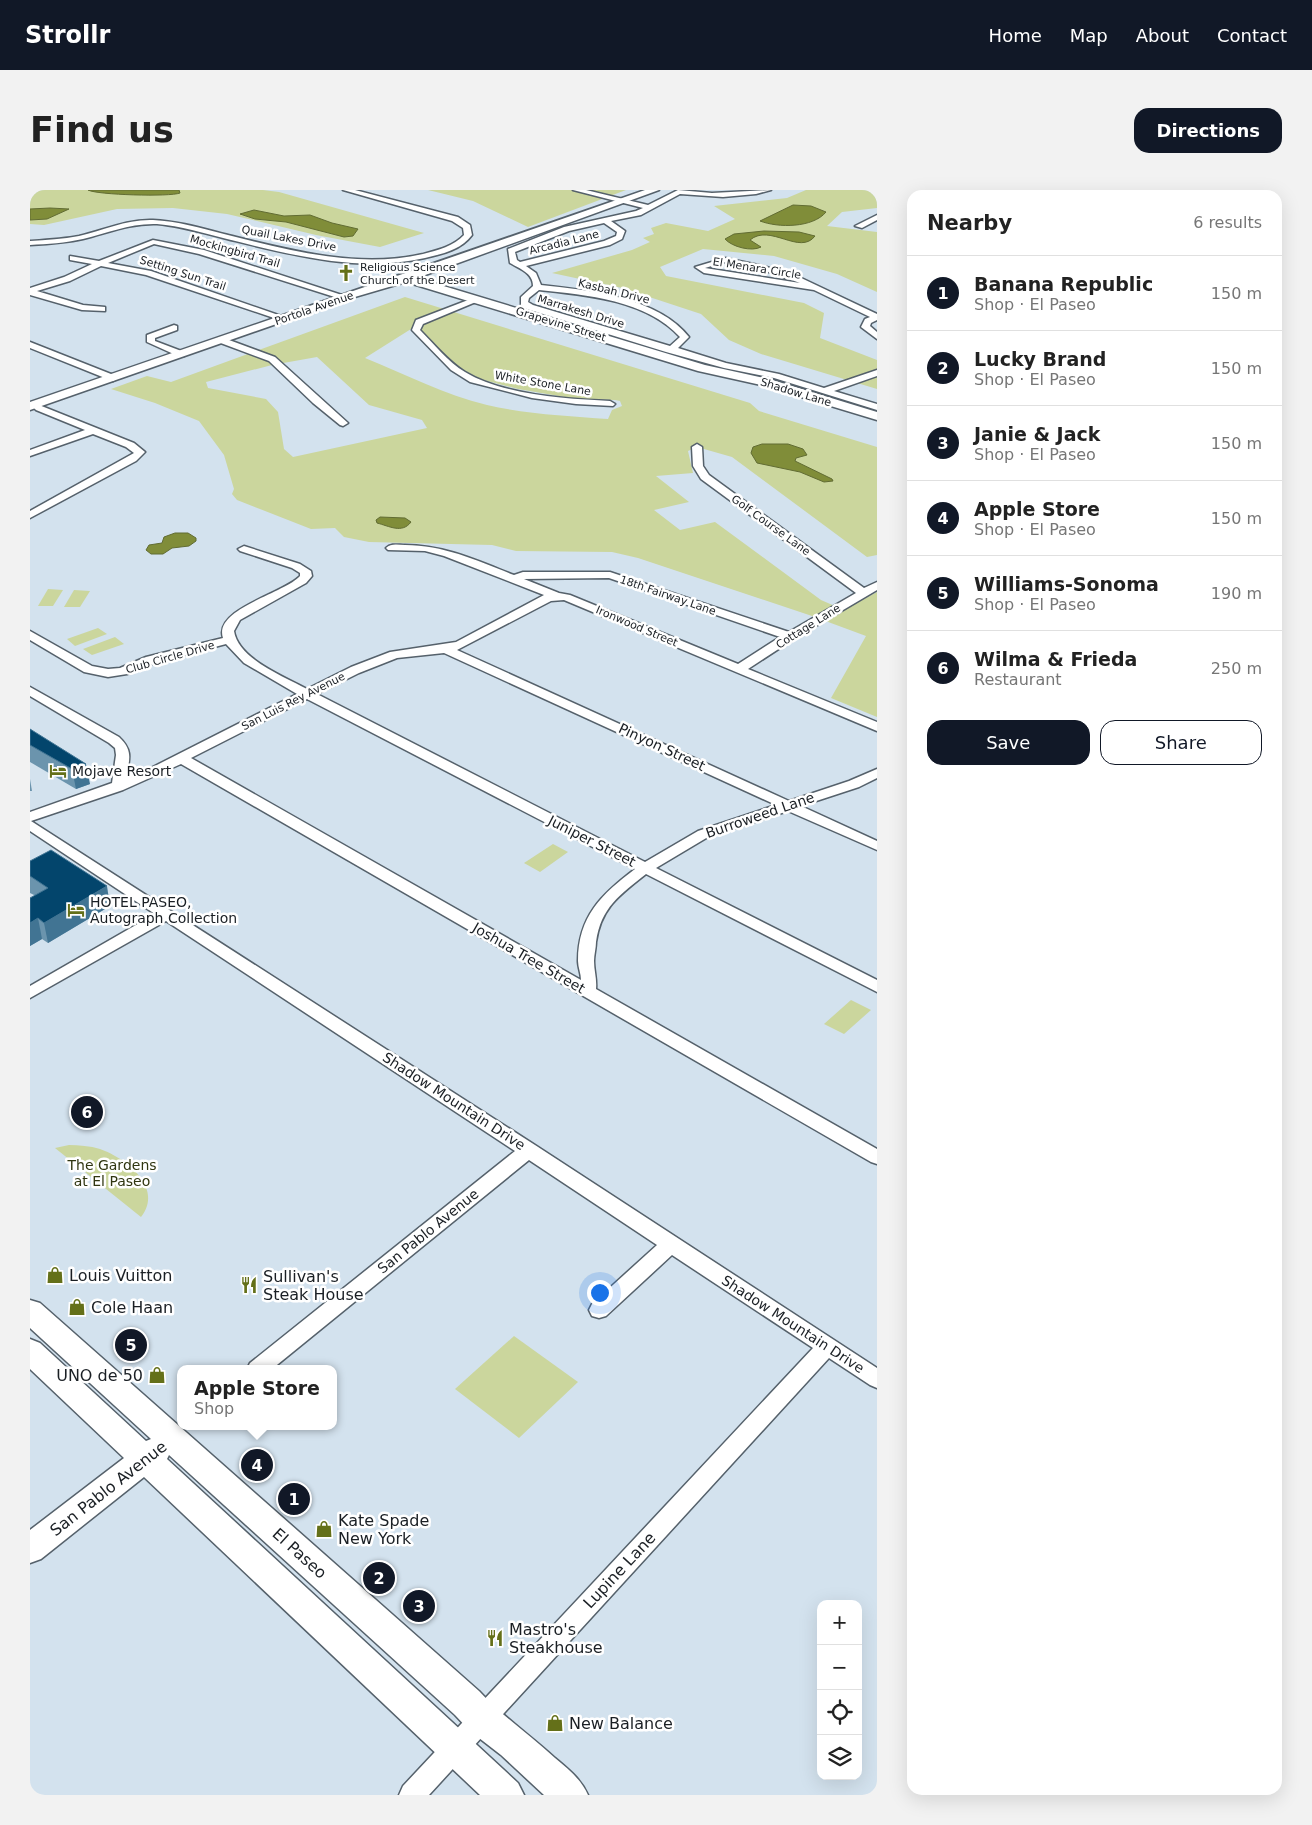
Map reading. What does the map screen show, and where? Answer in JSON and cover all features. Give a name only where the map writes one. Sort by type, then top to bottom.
[{"type":"street","name":"Quail Lakes Drive","points":[[30,243],[80,237],[124,224],[158,222],[304,254],[344,260],[376,261],[405,259],[430,254],[459,244],[468,235],[467,228],[455,219],[347,190]]},
{"type":"street","points":[[577,190],[651,206]]},
{"type":"street","points":[[594,190],[626,200]]},
{"type":"street","name":"Portola Avenue","points":[[33,407],[283,318],[406,278],[654,190]]},
{"type":"street","points":[[519,265],[513,261],[511,251],[567,229],[633,214],[681,191],[701,196],[714,196],[767,190]]},
{"type":"street","points":[[859,226],[876,218]]},
{"type":"street","name":"Arcadia Lane","points":[[519,265],[608,242],[619,237],[621,231],[606,221]]},
{"type":"street","name":"Mockingbird Trail","points":[[30,292],[52,285],[153,242],[210,254],[344,297]]},
{"type":"street","name":"Setting Sun Trail","points":[[73,258],[148,273],[283,318]]},
{"type":"street","name":"El Menara Circle","points":[[816,288],[704,271],[699,268],[725,260],[778,271],[802,280],[876,317]]},
{"type":"street","name":"Marrakesh Drive","points":[[519,265],[535,276],[538,281],[537,287],[524,297],[524,303],[530,307],[669,350],[724,365],[776,376],[877,407]]},
{"type":"street","name":"Grapevine Street","points":[[406,278],[715,372]]},
{"type":"street","name":"Kasbah Drive","points":[[537,287],[624,303],[665,318],[676,325],[685,337],[678,345],[669,350]]},
{"type":"street","points":[[30,292],[82,307],[102,309]]},
{"type":"street","name":"White Stone Lane","points":[[479,299],[419,322],[416,330],[455,368],[477,381],[516,391],[610,404]]},
{"type":"street","points":[[876,317],[868,321],[865,326],[877,336]]},
{"type":"street","points":[[174,328],[150,337],[151,342],[182,354]]},
{"type":"street","points":[[221,340],[272,359],[316,401],[343,423]]},
{"type":"street","points":[[30,345],[113,378]]},
{"type":"street","name":"Shadow Lane","points":[[715,372],[764,382],[877,416]]},
{"type":"street","points":[[824,391],[877,373]]},
{"type":"street","points":[[30,515],[138,455],[140,452],[138,449],[33,407]]},
{"type":"street","points":[[30,453],[91,431]]},
{"type":"street","name":"Golf Course Lane","points":[[697,447],[698,466],[705,477],[864,593]]},
{"type":"street","name":"Ironwood Street","points":[[392,548],[425,548],[447,553],[557,596],[566,597],[877,727]]},
{"type":"street","points":[[229,640],[227,632],[230,624],[236,617],[302,581],[306,576],[305,572],[296,566],[244,549]]},
{"type":"street","name":"18th Fairway Lane","points":[[514,579],[523,575],[610,575],[790,636]]},
{"type":"street","name":"Cottage Lane","points":[[739,669],[790,636],[877,585]]},
{"type":"street","name":"San Luis Rey Avenue","points":[[30,817],[148,775],[355,670],[394,655],[446,649],[460,645],[547,598],[557,596]]},
{"type":"street","name":"Club Circle Drive","points":[[30,635],[88,669],[108,673],[123,671],[150,660],[229,640]]},
{"type":"street","name":"Juniper Street","points":[[229,640],[247,660],[306,694],[877,986]]},
{"type":"street","name":"Pinyon Street","points":[[446,649],[877,846]]},
{"type":"street","points":[[30,691],[114,740],[122,747],[123,755],[118,787]]},
{"type":"street","name":"Joshua Tree Street","points":[[181,758],[877,1158]]},
{"type":"street","name":"Burroweed Lane","points":[[588,992],[589,978],[586,961],[594,918],[603,904],[618,889],[645,868],[703,834],[854,784],[877,773]]},
{"type":"street","name":"Shadow Mountain Drive","points":[[30,826],[529,1150],[877,1379]]},
{"type":"street","points":[[30,993],[165,915]]},
{"type":"street","name":"San Pablo Avenue","points":[[263,1365],[529,1150]]},
{"type":"street","points":[[599,1310],[671,1244]]},
{"type":"street","name":"El Paseo","points":[[30,1310],[178,1432],[482,1719],[513,1743],[570,1795]]},
{"type":"street","name":"Lupine Lane","points":[[412,1795],[827,1346]]},
{"type":"street","points":[[30,1351],[506,1795]]},
{"type":"street","name":"San Pablo Avenue","points":[[30,1549],[178,1432]]},
{"type":"green space","points":[[30,190],[263,190],[279,192],[424,233],[380,247],[316,235],[227,214],[173,208],[117,209],[44,225],[30,224]]},
{"type":"green space","points":[[428,190],[626,190],[528,227],[473,201]]},
{"type":"green space","points":[[806,190],[877,190],[877,208],[842,212],[827,226],[877,232],[877,292],[837,274],[774,256],[703,249],[660,267],[666,276],[804,303],[824,313],[820,338],[877,360],[877,389],[761,354],[729,340],[701,314],[622,288],[552,273],[632,250],[650,242],[643,238],[654,234],[651,228],[666,223],[708,231],[735,219],[714,206],[787,198]]},
{"type":"green space","points":[[405,297],[750,403],[759,411],[877,447],[877,555],[867,557],[732,457],[697,447],[688,451],[693,473],[656,476],[689,502],[654,510],[680,530],[715,522],[821,600],[844,610],[877,592],[877,717],[831,698],[866,636],[812,616],[638,558],[612,552],[516,551],[492,545],[369,542],[344,537],[335,528],[311,529],[237,500],[232,494],[234,489],[224,455],[199,421],[155,403],[111,389],[147,376],[171,382]],"holes":[[[411,329],[417,330],[458,367],[480,379],[518,389],[576,399],[615,400],[620,401],[622,406],[612,410],[608,419],[517,411],[456,396],[365,358]],[[317,357],[369,405],[422,420],[427,428],[293,457],[284,449],[278,412],[266,399],[208,388],[206,382],[272,365]]]},
{"type":"green space","points":[[48,589],[63,590],[53,606],[38,606]]},
{"type":"green space","points":[[74,590],[90,591],[80,607],[64,607]]},
{"type":"green space","points":[[98,628],[107,634],[75,646],[67,639]]},
{"type":"green space","points":[[115,637],[124,644],[92,655],[83,649]]},
{"type":"green space","points":[[553,844],[568,852],[540,872],[524,863]]},
{"type":"green space","points":[[851,1000],[871,1010],[844,1034],[824,1024]]},
{"type":"green space","name":"The Gardens at El Paseo","points":[[69,1145],[100,1149],[110,1153],[121,1159],[139,1176],[145,1185],[148,1195],[147,1206],[141,1217],[55,1148]]},
{"type":"green space","points":[[514,1336],[578,1382],[519,1438],[455,1389]]},
{"type":"shaded area","points":[[88,190],[179,190],[180,193],[134,195]]},
{"type":"shaded area","points":[[793,205],[811,206],[826,212],[813,221],[804,224],[776,225],[760,221]]},
{"type":"shaded area","points":[[30,209],[69,209],[47,219],[30,220]]},
{"type":"shaded area","points":[[254,210],[284,216],[310,215],[332,223],[358,229],[353,236],[344,237],[286,222],[255,219],[240,214]]},
{"type":"shaded area","points":[[764,231],[799,232],[815,236],[809,241],[801,243],[766,235],[758,236],[750,240],[761,247],[753,249],[737,246],[725,239],[734,234]]},
{"type":"shaded area","points":[[762,444],[788,444],[803,449],[807,455],[796,458],[795,461],[833,481],[824,482],[800,472],[757,463],[751,453],[753,447]]},
{"type":"shaded area","points":[[380,517],[405,518],[411,522],[404,528],[395,528],[377,523],[376,520]]},
{"type":"shaded area","points":[[175,533],[188,533],[196,538],[196,541],[189,546],[172,548],[163,554],[151,554],[146,550],[149,545],[162,543],[164,537]]},
{"type":"building","points":[[30,729],[86,764],[72,769],[30,745]]},
{"type":"building","points":[[51,850],[107,886],[44,923],[38,918],[30,923],[30,898],[48,888],[30,876],[30,861]]},
{"type":"place","name":"Religious Science Church of the Desert","points":[[346,273]]},
{"type":"place","name":"Mojave Resort","points":[[58,771]]},
{"type":"place","name":"HOTEL PASEO, Autograph Collection","points":[[76,910]]},
{"type":"place","name":"Wilma & Frieda","points":[[87,1112]]},
{"type":"place","name":"Louis Vuitton","points":[[55,1275]]},
{"type":"place","name":"Sullivan's Steak House","points":[[249,1285]]},
{"type":"place","name":"Cole Haan","points":[[77,1307]]},
{"type":"place","name":"Williams-Sonoma","points":[[131,1345]]},
{"type":"place","name":"UNO de 50","points":[[157,1375]]},
{"type":"place","name":"Apple Store","points":[[257,1465]]},
{"type":"place","name":"Banana Republic","points":[[294,1499]]},
{"type":"place","name":"Kate Spade New York","points":[[324,1529]]},
{"type":"place","name":"Lucky Brand","points":[[379,1578]]},
{"type":"place","name":"Janie & Jack","points":[[419,1606]]},
{"type":"place","name":"Mastro's Steakhouse","points":[[495,1638]]},
{"type":"place","name":"New Balance","points":[[555,1723]]}]
